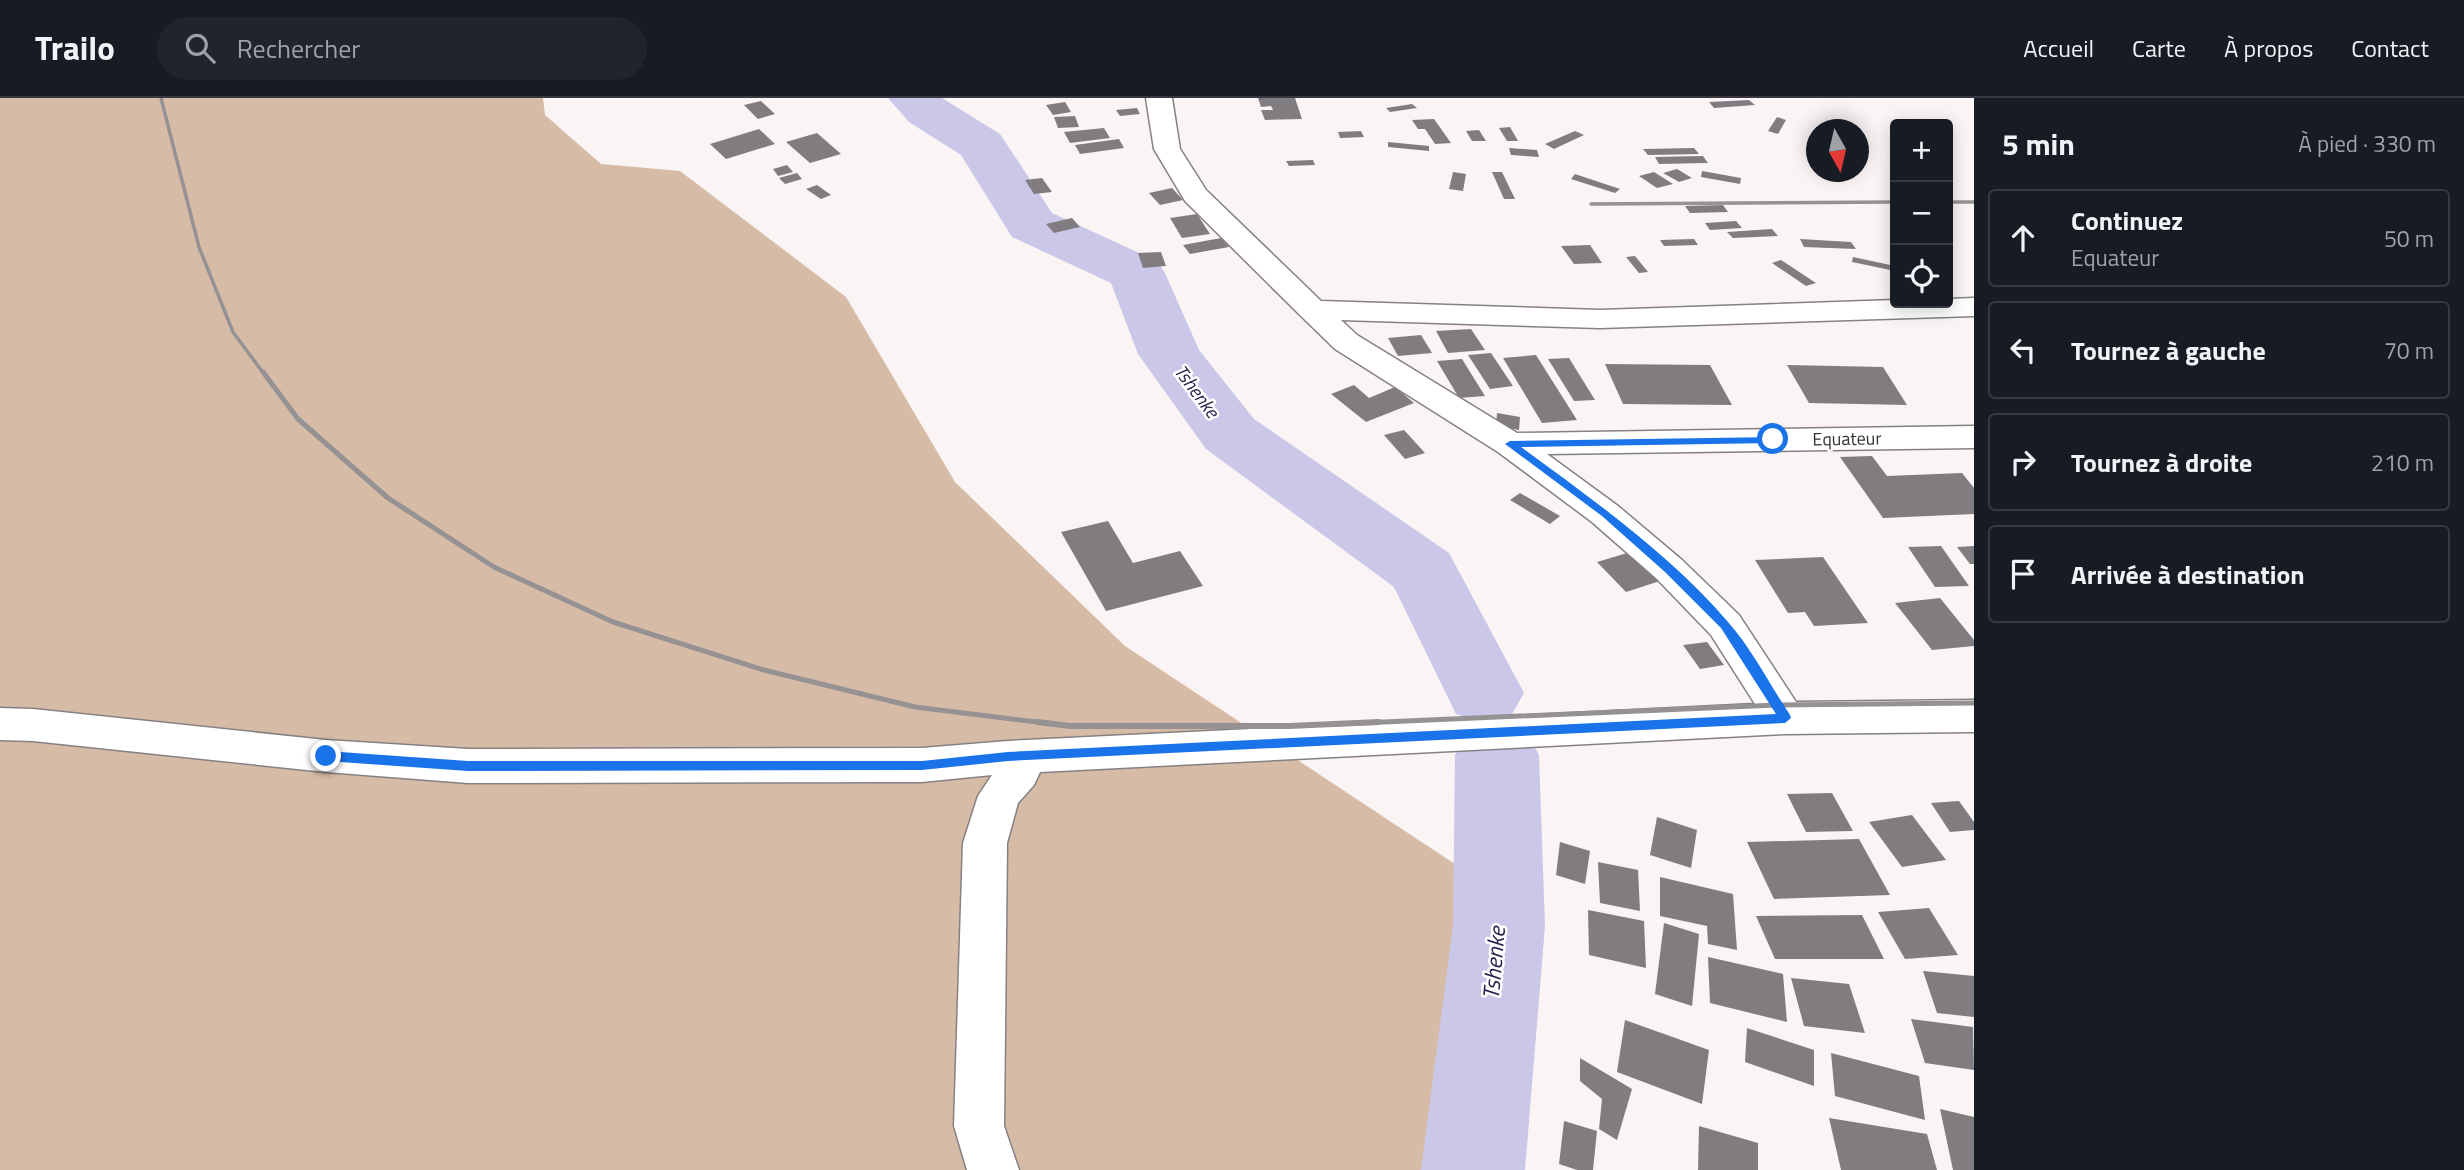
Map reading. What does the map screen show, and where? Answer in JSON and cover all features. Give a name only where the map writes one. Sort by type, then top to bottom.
[{"type":"street","points":[[1158,98],[1167,149],[1195,195],[1346,342],[1510,444],[1605,514],[1669,569],[1725,625],[1785,718]]},
{"type":"street","points":[[1312,310],[1600,318],[1974,306]]},
{"type":"street","name":"Equateur","points":[[1510,444],[1974,437]]},
{"type":"street","points":[[0,724],[33,725],[326,756],[468,766],[922,765],[1008,757],[1785,718],[1974,716]]},
{"type":"street","points":[[993,1170],[979,1126],[985,843],[999,796],[1018,773],[1017,764],[1008,757]]},
{"type":"shaded area","points":[[0,98],[543,98],[545,115],[601,164],[680,171],[846,297],[955,482],[1125,646],[1473,876],[1443,1170],[0,1170]]},
{"type":"building","points":[[1258,98],[1295,98],[1302,119],[1265,120],[1261,110],[1273,110],[1271,106],[1261,107]]},
{"type":"building","points":[[1749,100],[1755,105],[1714,108],[1709,102]]},
{"type":"building","points":[[761,101],[775,114],[758,119],[744,105]]},
{"type":"building","points":[[1065,102],[1071,112],[1053,115],[1046,105]]},
{"type":"building","points":[[1412,104],[1417,108],[1390,112],[1386,108]]},
{"type":"building","points":[[1137,108],[1140,114],[1120,116],[1116,110]]},
{"type":"building","points":[[1075,116],[1079,127],[1058,128],[1054,117]]},
{"type":"building","points":[[1777,117],[1786,120],[1778,134],[1768,131]]},
{"type":"building","points":[[1434,119],[1451,143],[1435,144],[1425,129],[1418,129],[1412,120]]},
{"type":"building","points":[[1510,127],[1518,141],[1507,141],[1499,128]]},
{"type":"building","points":[[1104,128],[1110,138],[1070,143],[1064,132]]},
{"type":"building","points":[[759,129],[775,144],[726,159],[710,144]]},
{"type":"building","points":[[1479,130],[1486,141],[1472,141],[1466,131]]},
{"type":"building","points":[[1361,131],[1364,137],[1340,138],[1338,132]]},
{"type":"building","points":[[1575,131],[1584,135],[1554,149],[1545,144]]},
{"type":"building","points":[[817,133],[841,154],[810,163],[786,142]]},
{"type":"building","points":[[1119,139],[1124,148],[1080,154],[1075,145]]},
{"type":"building","points":[[1388,142],[1429,146],[1429,151],[1388,147]]},
{"type":"building","points":[[1509,148],[1537,150],[1539,157],[1511,155]]},
{"type":"building","points":[[1694,148],[1699,154],[1648,155],[1643,149]]},
{"type":"building","points":[[1703,156],[1708,163],[1659,164],[1655,157]]},
{"type":"building","points":[[1313,160],[1315,165],[1289,166],[1286,161]]},
{"type":"building","points":[[787,165],[793,172],[778,176],[773,169]]},
{"type":"building","points":[[1677,169],[1692,178],[1679,182],[1663,173]]},
{"type":"building","points":[[1702,171],[1741,178],[1740,184],[1701,177]]},
{"type":"building","points":[[1453,172],[1466,174],[1463,191],[1449,189]]},
{"type":"building","points":[[1492,172],[1502,172],[1515,199],[1504,199]]},
{"type":"building","points":[[1654,172],[1673,184],[1657,188],[1639,176]]},
{"type":"building","points":[[797,173],[802,179],[785,184],[779,178]]},
{"type":"building","points":[[1575,174],[1620,189],[1615,193],[1571,179]]},
{"type":"building","points":[[1042,178],[1052,192],[1034,194],[1025,180]]},
{"type":"building","points":[[817,185],[831,195],[821,199],[806,189]]},
{"type":"building","points":[[1172,188],[1183,200],[1160,205],[1149,193]]},
{"type":"building","points":[[1723,205],[1728,212],[1690,213],[1685,206]]},
{"type":"building","points":[[1197,214],[1210,234],[1182,238],[1170,218]]},
{"type":"building","points":[[1072,218],[1080,227],[1054,233],[1046,224]]},
{"type":"building","points":[[1736,221],[1742,228],[1710,230],[1705,223]]},
{"type":"building","points":[[1772,229],[1778,236],[1733,238],[1727,232]]},
{"type":"building","points":[[1221,238],[1229,247],[1190,254],[1183,245]]},
{"type":"building","points":[[1694,239],[1698,245],[1664,246],[1660,240]]},
{"type":"building","points":[[1800,239],[1851,242],[1856,249],[1804,247]]},
{"type":"building","points":[[1590,245],[1602,263],[1574,264],[1561,246]]},
{"type":"building","points":[[1161,252],[1166,266],[1143,268],[1138,253]]},
{"type":"building","points":[[1635,256],[1648,272],[1639,273],[1626,257]]},
{"type":"building","points":[[1853,257],[1890,265],[1890,270],[1852,262]]},
{"type":"building","points":[[1781,260],[1816,283],[1806,286],[1772,263]]},
{"type":"building","points":[[1471,329],[1485,350],[1448,353],[1436,331]]},
{"type":"building","points":[[1421,335],[1432,353],[1398,356],[1388,338]]},
{"type":"building","points":[[1491,353],[1513,386],[1490,389],[1468,355]]},
{"type":"building","points":[[1536,355],[1577,420],[1542,423],[1503,358]]},
{"type":"building","points":[[1569,358],[1595,400],[1574,401],[1548,359]]},
{"type":"building","points":[[1462,359],[1485,396],[1459,398],[1437,361]]},
{"type":"building","points":[[1605,364],[1710,365],[1732,405],[1623,404]]},
{"type":"building","points":[[1787,365],[1883,367],[1907,405],[1809,403]]},
{"type":"building","points":[[1354,385],[1369,398],[1395,387],[1414,403],[1366,422],[1331,394]]},
{"type":"building","points":[[1497,413],[1520,417],[1519,430],[1496,426]]},
{"type":"building","points":[[1404,430],[1425,453],[1405,459],[1384,435]]},
{"type":"building","points":[[1872,456],[1887,476],[1962,473],[1974,488],[1974,514],[1883,518],[1840,457]]},
{"type":"building","points":[[1520,493],[1560,516],[1550,524],[1510,500]]},
{"type":"building","points":[[1108,521],[1133,563],[1180,551],[1203,586],[1106,611],[1061,532]]},
{"type":"building","points":[[1941,546],[1969,586],[1935,587],[1908,547]]},
{"type":"building","points":[[1974,546],[1974,564],[1970,564],[1957,547]]},
{"type":"building","points":[[1634,551],[1663,580],[1626,592],[1597,562]]},
{"type":"building","points":[[1823,557],[1868,623],[1814,626],[1805,612],[1788,613],[1755,560]]},
{"type":"building","points":[[1940,598],[1974,640],[1974,646],[1932,650],[1895,603]]},
{"type":"building","points":[[1707,642],[1724,665],[1700,669],[1683,645]]},
{"type":"building","points":[[1832,793],[1853,831],[1806,832],[1787,794]]},
{"type":"building","points":[[1959,801],[1974,822],[1974,830],[1950,832],[1931,803]]},
{"type":"building","points":[[1912,815],[1946,860],[1902,867],[1869,822]]},
{"type":"building","points":[[1657,817],[1697,830],[1691,868],[1650,855]]},
{"type":"building","points":[[1859,839],[1890,895],[1774,899],[1747,842]]},
{"type":"building","points":[[1560,842],[1590,851],[1585,884],[1556,875]]},
{"type":"building","points":[[1598,862],[1638,870],[1640,911],[1600,903]]},
{"type":"building","points":[[1660,877],[1733,894],[1737,950],[1708,944],[1707,926],[1660,916]]},
{"type":"building","points":[[1929,908],[1958,955],[1905,959],[1878,912]]},
{"type":"building","points":[[1588,910],[1644,921],[1646,968],[1589,955]]},
{"type":"building","points":[[1862,915],[1884,959],[1775,959],[1756,916]]},
{"type":"building","points":[[1664,923],[1699,934],[1692,1006],[1655,994]]},
{"type":"building","points":[[1708,957],[1783,974],[1787,1022],[1710,1003]]},
{"type":"building","points":[[1923,971],[1974,976],[1974,1017],[1937,1013]]},
{"type":"building","points":[[1791,978],[1849,984],[1865,1033],[1804,1026]]},
{"type":"building","points":[[1911,1019],[1973,1027],[1974,1070],[1925,1063]]},
{"type":"building","points":[[1625,1020],[1709,1050],[1702,1104],[1617,1072]]},
{"type":"building","points":[[1747,1028],[1814,1050],[1814,1086],[1745,1062]]},
{"type":"building","points":[[1831,1053],[1919,1076],[1925,1120],[1835,1096]]},
{"type":"building","points":[[1580,1058],[1632,1089],[1617,1140],[1599,1129],[1602,1099],[1580,1081]]},
{"type":"building","points":[[1940,1109],[1974,1117],[1974,1170],[1953,1170]]},
{"type":"building","points":[[1829,1118],[1927,1134],[1937,1170],[1841,1170]]},
{"type":"building","points":[[1564,1121],[1597,1131],[1593,1170],[1577,1170],[1559,1164]]},
{"type":"building","points":[[1699,1126],[1758,1143],[1758,1170],[1698,1170]]},
{"type":"waterway","name":"Tshenke","points":[[913,98],[927,111],[981,145],[1032,225],[1136,273],[1169,354],[1230,434],[1423,571],[1484,693]]},
{"type":"waterway","name":"Tshenke","points":[[1473,1170],[1499,926],[1497,755]]},
{"type":"railway","points":[[161,98],[199,247],[233,332],[264,374]]},
{"type":"railway","points":[[1591,204],[1890,202]]},
{"type":"railway","points":[[1953,202],[1974,202]]},
{"type":"railway","points":[[263,372],[298,419],[388,498],[494,567],[613,622],[764,670],[915,707],[1053,724]]},
{"type":"railway","points":[[1338,724],[1777,705],[1974,703]]},
{"type":"railway","points":[[1038,722],[1070,726],[1289,726],[1379,722]]},
{"type":"route","points":[[326,756],[468,766],[922,765],[1008,757],[1785,718],[1725,625],[1669,569],[1605,514],[1510,444],[1773,439]]}]
